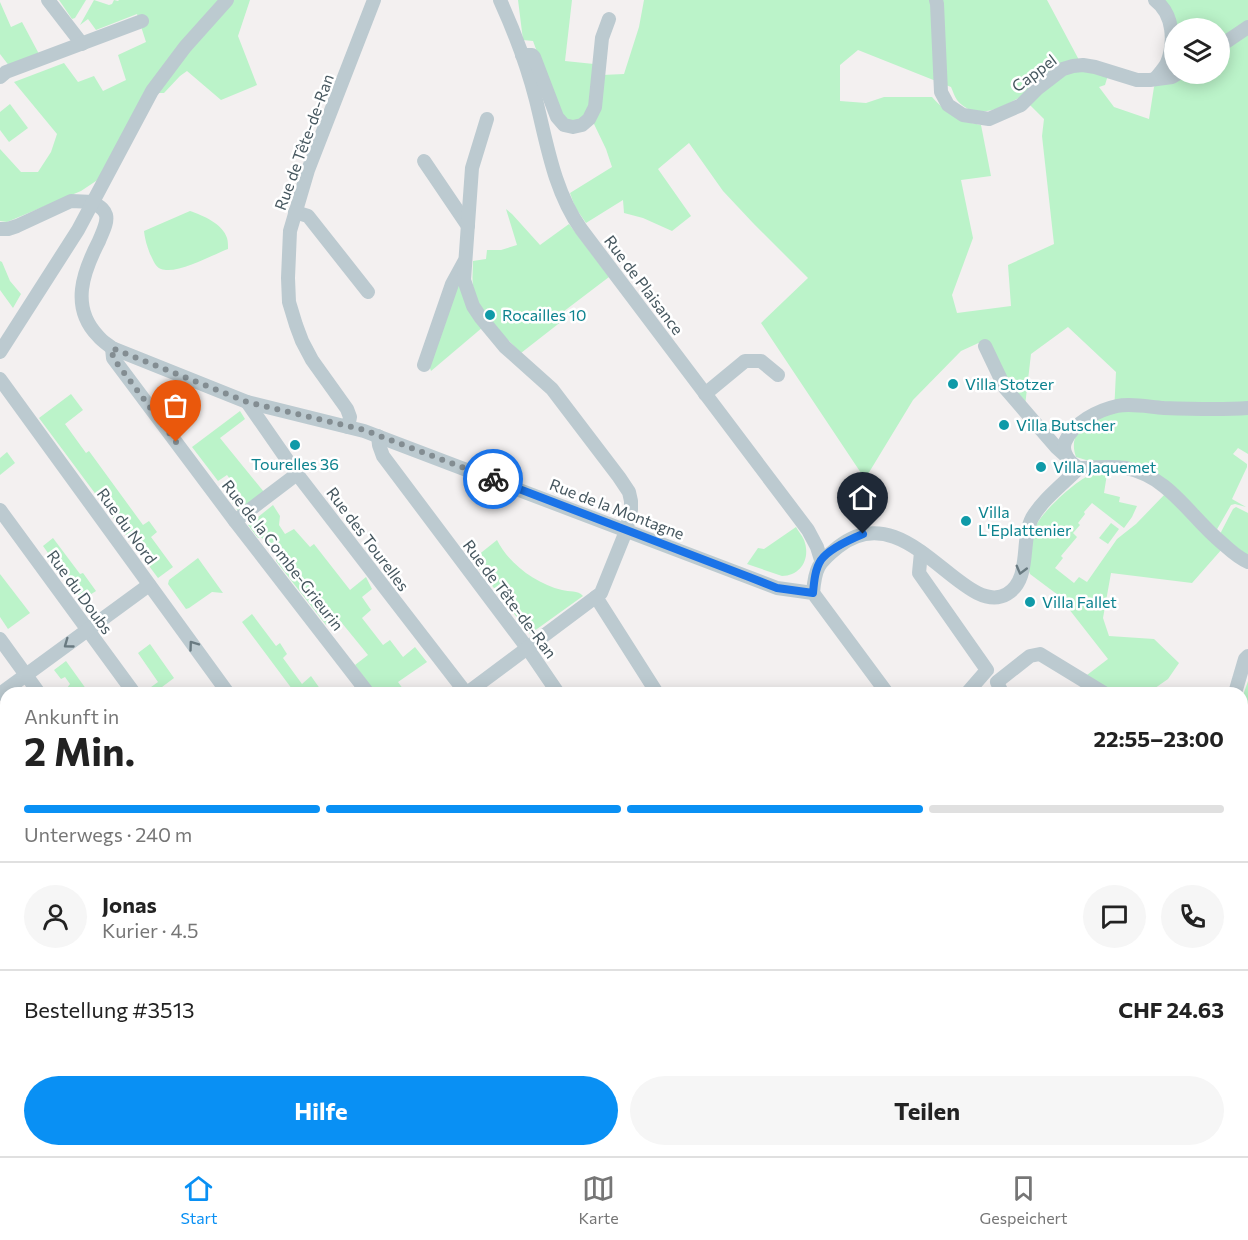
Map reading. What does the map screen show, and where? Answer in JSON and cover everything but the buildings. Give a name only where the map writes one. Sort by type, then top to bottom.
[{"type":"street","points":[[48,0],[82,45]]},
{"type":"street","points":[[0,352],[78,230],[152,91],[185,47],[227,0]]},
{"type":"street","name":"Rue de Tête-de-Ran","points":[[348,427],[350,417],[347,409],[312,360],[302,341],[290,302],[288,278],[290,231],[308,170],[374,0]]},
{"type":"street","name":"Rue de Plaisance","points":[[500,0],[518,40],[560,190],[567,206],[588,238],[808,530],[821,560]]},
{"type":"street","name":"Cappel","points":[[936,0],[941,92],[948,105],[963,115],[989,119],[1010,110],[1021,105],[1038,88],[1063,69],[1073,66],[1095,66],[1137,80],[1164,78]]},
{"type":"street","points":[[1155,80],[1166,66],[1171,51],[1169,20],[1157,0]]},
{"type":"street","points":[[522,55],[534,57],[557,117],[564,125],[582,125],[590,119],[595,107],[602,38],[609,19]]},
{"type":"street","points":[[2,71],[82,45],[142,21]]},
{"type":"street","points":[[1230,39],[1248,27]]},
{"type":"street","points":[[475,687],[601,593],[626,531],[631,510],[629,492],[619,477],[552,389],[505,347],[481,318],[468,295],[464,280],[472,168],[487,119]]},
{"type":"street","points":[[424,161],[468,226]]},
{"type":"street","points":[[0,229],[17,226],[71,201],[93,202]]},
{"type":"street","name":"Rue de la Montagne","points":[[93,202],[104,210],[106,220],[103,233],[84,273],[81,304],[88,324],[97,336],[112,348],[247,402],[378,436],[777,588],[813,593]]},
{"type":"street","points":[[295,212],[308,216],[368,292]]},
{"type":"street","points":[[424,365],[452,284],[465,260]]},
{"type":"street","points":[[985,346],[1005,388],[1072,464],[1079,468],[1124,468],[1148,475],[1171,490],[1215,538],[1248,562]]},
{"type":"street","name":"Rue de la Combe-Grieurin","points":[[112,348],[113,358],[363,687]]},
{"type":"street","points":[[705,394],[745,361],[761,361],[778,375]]},
{"type":"street","name":"Rue du Nord","points":[[0,379],[224,687]]},
{"type":"street","name":"Rue des Tourelles","points":[[247,402],[297,474],[462,687]]},
{"type":"street","points":[[1066,456],[1065,441],[1078,424],[1088,417],[1118,406],[1248,408]]},
{"type":"street","name":"Rue de Tête-de-Ran","points":[[378,436],[383,456],[554,687]]},
{"type":"street","points":[[883,687],[813,593],[815,576],[821,560],[841,544],[863,534],[876,532],[906,542],[975,593],[986,597],[1005,595],[1013,589],[1021,574],[1027,531],[1032,518],[1079,468]]},
{"type":"street","points":[[236,521],[297,474]]},
{"type":"street","name":"Rue du Doubs","points":[[0,510],[130,687]]},
{"type":"street","points":[[921,552],[919,573],[987,670],[972,687]]},
{"type":"street","points":[[10,687],[149,585]]},
{"type":"street","points":[[596,597],[653,687]]},
{"type":"street","points":[[0,639],[35,687]]},
{"type":"street","points":[[999,687],[997,682],[1030,656],[1040,654],[1094,687]]},
{"type":"street","points":[[1237,687],[1248,656]]},
{"type":"green space","points":[[59,0],[86,0],[75,18],[72,19]]},
{"type":"green space","points":[[94,0],[109,5],[114,0],[250,0],[238,36],[257,85],[221,100],[187,71],[164,93],[147,93],[99,179],[81,191],[7,222],[0,221],[0,149],[21,172],[38,172],[51,152],[57,134],[14,82],[64,63],[78,82],[94,76],[103,91],[126,80],[118,55],[146,42],[137,14],[96,30],[88,19],[80,25]]},
{"type":"green space","points":[[518,0],[572,0],[565,61],[594,64],[592,102],[583,120],[568,121],[559,111],[533,41],[523,40]]},
{"type":"green space","points":[[644,0],[1047,0],[1079,60],[1008,104],[997,108],[976,111],[966,108],[957,100],[951,87],[858,50],[840,65],[840,101],[866,103],[884,97],[932,97],[954,116],[981,125],[991,176],[961,180],[973,238],[952,295],[957,313],[1011,306],[1008,265],[1054,244],[1042,136],[1044,119],[1029,104],[1057,79],[1079,69],[1108,75],[1105,85],[1099,87],[1114,107],[1149,119],[1154,87],[1164,72],[1164,84],[1230,84],[1230,18],[1170,18],[1160,0],[1248,0],[1248,454],[1238,448],[1233,454],[1247,464],[1247,467],[1232,499],[1246,507],[1231,505],[1216,531],[1159,476],[1076,457],[1075,439],[1083,427],[1114,413],[1116,372],[1068,327],[1031,354],[1025,406],[1010,388],[985,340],[961,351],[913,400],[865,479],[761,323],[808,278],[723,191],[689,143],[658,169],[691,216],[672,231],[643,218],[624,213],[623,200],[586,223],[575,207],[570,193],[612,167],[594,124],[602,75],[624,74],[639,27]]},
{"type":"green space","points":[[0,2],[11,27],[22,22],[39,54],[10,67],[0,54]]},
{"type":"green space","points":[[10,104],[28,128],[9,142],[0,130],[0,112]]},
{"type":"green space","points":[[506,209],[540,245],[569,224],[609,277],[559,315],[562,321],[521,353],[489,318],[473,286],[473,261],[486,259],[487,250],[501,250],[517,245]]},
{"type":"green space","points":[[190,211],[221,228],[227,238],[228,249],[185,267],[168,270],[159,268],[150,254],[144,231]]},
{"type":"green space","points":[[0,261],[10,281],[21,294],[13,308],[0,290]]},
{"type":"green space","points":[[458,279],[483,327],[431,371],[428,363]]},
{"type":"green space","points":[[71,394],[83,410],[65,424],[86,453],[89,451],[143,525],[149,521],[157,532],[151,537],[173,567],[158,578],[39,418]]},
{"type":"green space","points":[[240,411],[245,419],[220,438],[264,492],[238,511],[225,493],[225,490],[233,483],[227,475],[218,481],[192,447]]},
{"type":"green space","points":[[7,452],[15,463],[0,475],[0,458]]},
{"type":"green space","points":[[1107,474],[1104,493],[1120,497],[1119,502],[1137,506],[1124,528],[1092,503],[1084,512],[1085,514],[1078,523],[1080,525],[1073,533],[1077,537],[1061,556],[1063,558],[1055,568],[1074,583],[1079,577],[1087,582],[1117,539],[1136,524],[1167,492],[1222,549],[1192,583],[1111,573],[1103,618],[1109,636],[1154,639],[1179,663],[1168,679],[1157,687],[1106,687],[1087,675],[1108,659],[1058,595],[1029,571],[1033,535],[1037,524],[1054,503],[1089,475]]},
{"type":"green space","points":[[273,505],[280,516],[279,525],[285,534],[294,529],[310,547],[314,544],[350,590],[366,577],[372,589],[362,597],[371,610],[362,618],[383,645],[390,640],[403,657],[415,647],[427,662],[398,682],[402,687],[371,687],[355,665],[368,655],[337,617],[326,625],[276,561],[276,557],[262,538],[258,538],[248,525]]},
{"type":"green space","points":[[1236,507],[1248,513],[1248,556],[1220,534]]},
{"type":"green space","points":[[1111,523],[1119,529],[1108,544],[1099,538]]},
{"type":"green space","points":[[796,527],[803,538],[806,553],[803,565],[794,573],[782,576],[747,564],[758,548],[764,549]]},
{"type":"green space","points":[[53,538],[96,591],[82,600],[43,546]]},
{"type":"green space","points":[[497,540],[508,557],[533,578],[552,587],[576,592],[583,596],[530,634],[472,560]]},
{"type":"green space","points":[[198,558],[223,593],[212,592],[186,609],[168,584],[169,580]]},
{"type":"green space","points":[[0,574],[30,613],[8,629],[0,617]]},
{"type":"green space","points":[[252,614],[276,646],[280,643],[287,654],[283,658],[302,684],[311,676],[319,687],[291,687],[242,622]]},
{"type":"green space","points":[[150,644],[174,678],[162,687],[151,687],[158,682],[138,653]]},
{"type":"green space","points":[[66,661],[85,687],[68,687],[70,684],[65,677],[61,679],[54,670]]},
{"type":"way so far","points":[[176,442],[113,358],[112,348],[247,402],[364,430],[493,479]]},
{"type":"place","name":"Rocailles 10","points":[[490,315]]},
{"type":"place","name":"Villa Stotzer","points":[[953,384]]},
{"type":"place","name":"Villa Butscher","points":[[1004,425]]},
{"type":"place","name":"Tourelles 36","points":[[295,445]]},
{"type":"place","name":"Villa Jaquemet","points":[[1041,467]]},
{"type":"place","name":"Villa L'Eplattenier","points":[[966,521]]},
{"type":"place","name":"Villa Fallet","points":[[1030,602]]},
{"type":"route","points":[[493,479],[617,528],[777,588],[789,590],[813,593],[815,576],[821,560],[841,544],[863,534]]}]
